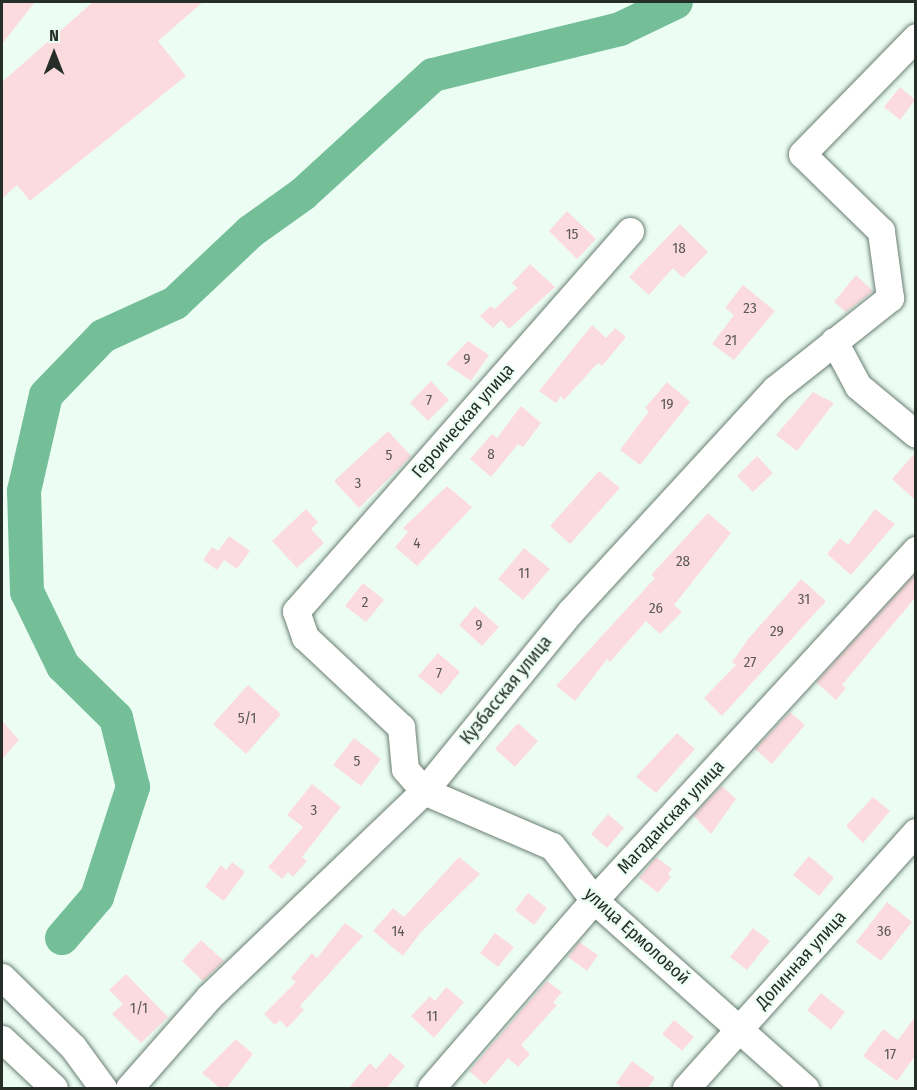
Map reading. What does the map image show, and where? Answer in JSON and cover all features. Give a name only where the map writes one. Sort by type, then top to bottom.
[{"type":"street","name":"Кузбасская улица","points":[[129,1089],[209,997],[424,791],[571,611],[775,389],[890,297],[881,231],[802,154],[915,37]]},
{"type":"street","name":"Героическая улица","points":[[424,791],[405,769],[401,727],[305,637],[296,611],[630,231]]},
{"type":"street","points":[[834,341],[858,386],[915,434]]},
{"type":"street","name":"Магаданская улица","points":[[431,1089],[594,900],[915,550]]},
{"type":"street","name":"улица Ермоловой","points":[[424,791],[552,846],[594,900],[740,1028],[805,1089]]},
{"type":"street","name":"Долинная улица","points":[[686,1089],[915,832]]},
{"type":"street","points":[[2,977],[73,1047],[103,1089]]},
{"type":"street","points":[[2,1039],[54,1089]]},
{"type":"building","points":[[2,2],[35,2],[2,44]]},
{"type":"building","points":[[93,2],[203,2],[158,41],[186,76],[30,201],[17,185],[2,199],[2,82]]},
{"type":"building","points":[[900,87],[915,100],[900,120],[884,107]]},
{"type":"building","points":[[567,211],[596,239],[577,259],[549,231]]},
{"type":"building","points":[[680,224],[708,252],[683,278],[673,268],[649,295],[629,277]]},
{"type":"building","points":[[530,264],[555,287],[509,329],[501,320],[493,328],[480,316],[491,306],[495,309],[517,288],[512,283]]},
{"type":"building","points":[[856,275],[873,291],[846,312],[834,302]]},
{"type":"building","points":[[743,285],[775,311],[734,360],[712,344],[734,315],[725,308]]},
{"type":"building","points":[[592,325],[606,338],[615,328],[626,337],[602,366],[598,363],[564,400],[561,396],[556,403],[539,391]]},
{"type":"building","points":[[468,341],[489,355],[471,381],[446,364]]},
{"type":"building","points":[[431,381],[449,400],[428,421],[410,403]]},
{"type":"building","points":[[667,382],[690,402],[640,465],[620,450],[649,411],[645,408]]},
{"type":"building","points":[[813,392],[834,403],[797,451],[776,435]]},
{"type":"building","points":[[521,406],[541,423],[523,447],[518,444],[491,477],[470,459],[492,434],[497,438]]},
{"type":"building","points":[[388,431],[411,456],[359,508],[334,481]]},
{"type":"building","points":[[915,453],[915,500],[892,479]]},
{"type":"building","points":[[757,456],[773,473],[753,492],[737,476]]},
{"type":"building","points":[[599,471],[620,488],[570,544],[550,526]]},
{"type":"building","points":[[447,486],[472,507],[417,566],[395,547],[408,532],[403,528]]},
{"type":"building","points":[[306,509],[318,522],[311,529],[324,543],[297,568],[272,541]]},
{"type":"building","points":[[875,509],[895,524],[851,575],[827,554],[840,538],[848,545]]},
{"type":"building","points":[[708,513],[731,533],[674,605],[682,612],[660,634],[646,621],[610,662],[607,659],[575,701],[556,686],[655,578],[651,575]]},
{"type":"building","points":[[229,536],[250,551],[237,569],[224,560],[217,570],[203,560],[212,547],[218,551]]},
{"type":"building","points":[[524,548],[550,569],[523,600],[498,579]]},
{"type":"building","points":[[915,574],[915,598],[842,685],[846,688],[836,700],[816,682]]},
{"type":"building","points":[[801,579],[826,601],[722,716],[704,698],[736,665],[732,662],[749,638]]},
{"type":"building","points":[[363,583],[384,600],[366,622],[345,606]]},
{"type":"building","points":[[475,606],[499,627],[482,646],[459,625]]},
{"type":"building","points":[[438,653],[460,672],[441,695],[418,676]]},
{"type":"building","points":[[248,685],[281,714],[246,754],[213,724]]},
{"type":"building","points":[[790,712],[805,725],[772,764],[755,749]]},
{"type":"building","points":[[2,721],[19,740],[2,759]]},
{"type":"building","points":[[518,723],[538,741],[515,767],[495,749]]},
{"type":"building","points":[[677,733],[695,749],[656,793],[636,777]]},
{"type":"building","points":[[354,738],[381,759],[361,786],[333,765]]},
{"type":"building","points":[[312,784],[341,807],[302,857],[307,861],[293,877],[288,872],[282,879],[268,867],[303,827],[287,815]]},
{"type":"building","points":[[722,786],[736,799],[711,834],[693,815]]},
{"type":"building","points":[[873,797],[890,811],[863,843],[846,826]]},
{"type":"building","points":[[608,814],[624,828],[607,848],[591,834]]},
{"type":"building","points":[[809,856],[834,878],[819,896],[793,875]]},
{"type":"building","points":[[459,857],[480,874],[421,932],[403,956],[373,931],[393,908],[404,917]]},
{"type":"building","points":[[656,857],[672,869],[668,874],[671,877],[658,893],[639,878]]},
{"type":"building","points":[[232,862],[245,872],[224,901],[205,887],[221,865],[226,870]]},
{"type":"building","points":[[528,893],[547,908],[534,925],[515,910]]},
{"type":"building","points":[[887,902],[912,922],[881,961],[856,942]]},
{"type":"building","points":[[345,923],[363,936],[300,1006],[304,1010],[287,1028],[280,1020],[275,1025],[264,1014],[296,982],[291,978],[312,953],[317,958]]},
{"type":"building","points":[[753,928],[770,941],[747,970],[730,957]]},
{"type":"building","points":[[495,933],[514,947],[498,967],[480,953]]},
{"type":"building","points":[[201,940],[224,961],[203,981],[182,961]]},
{"type":"building","points":[[579,942],[598,955],[587,971],[568,957]]},
{"type":"building","points":[[126,974],[168,1017],[141,1043],[112,1014],[123,1004],[109,990]]},
{"type":"building","points":[[547,981],[562,992],[553,1003],[557,1005],[521,1045],[530,1054],[518,1067],[508,1058],[485,1085],[469,1071]]},
{"type":"building","points":[[446,987],[464,1002],[434,1038],[411,1016],[430,996],[435,1001]]},
{"type":"building","points":[[821,993],[845,1012],[831,1030],[807,1010]]},
{"type":"building","points":[[915,1017],[915,1056],[897,1081],[863,1056],[883,1029],[898,1040]]},
{"type":"building","points":[[674,1020],[694,1037],[682,1051],[662,1034]]},
{"type":"building","points":[[236,1039],[253,1054],[226,1089],[221,1089],[202,1073]]},
{"type":"building","points":[[390,1053],[405,1066],[386,1089],[348,1089],[370,1063],[376,1069]]},
{"type":"building","points":[[632,1061],[655,1078],[647,1089],[624,1089],[616,1083]]},
{"type":"waterway","points":[[62,938],[97,897],[133,787],[116,718],[63,666],[27,592],[24,491],[46,395],[103,336],[175,303],[250,232],[303,194],[433,75],[620,29],[676,2]]}]
